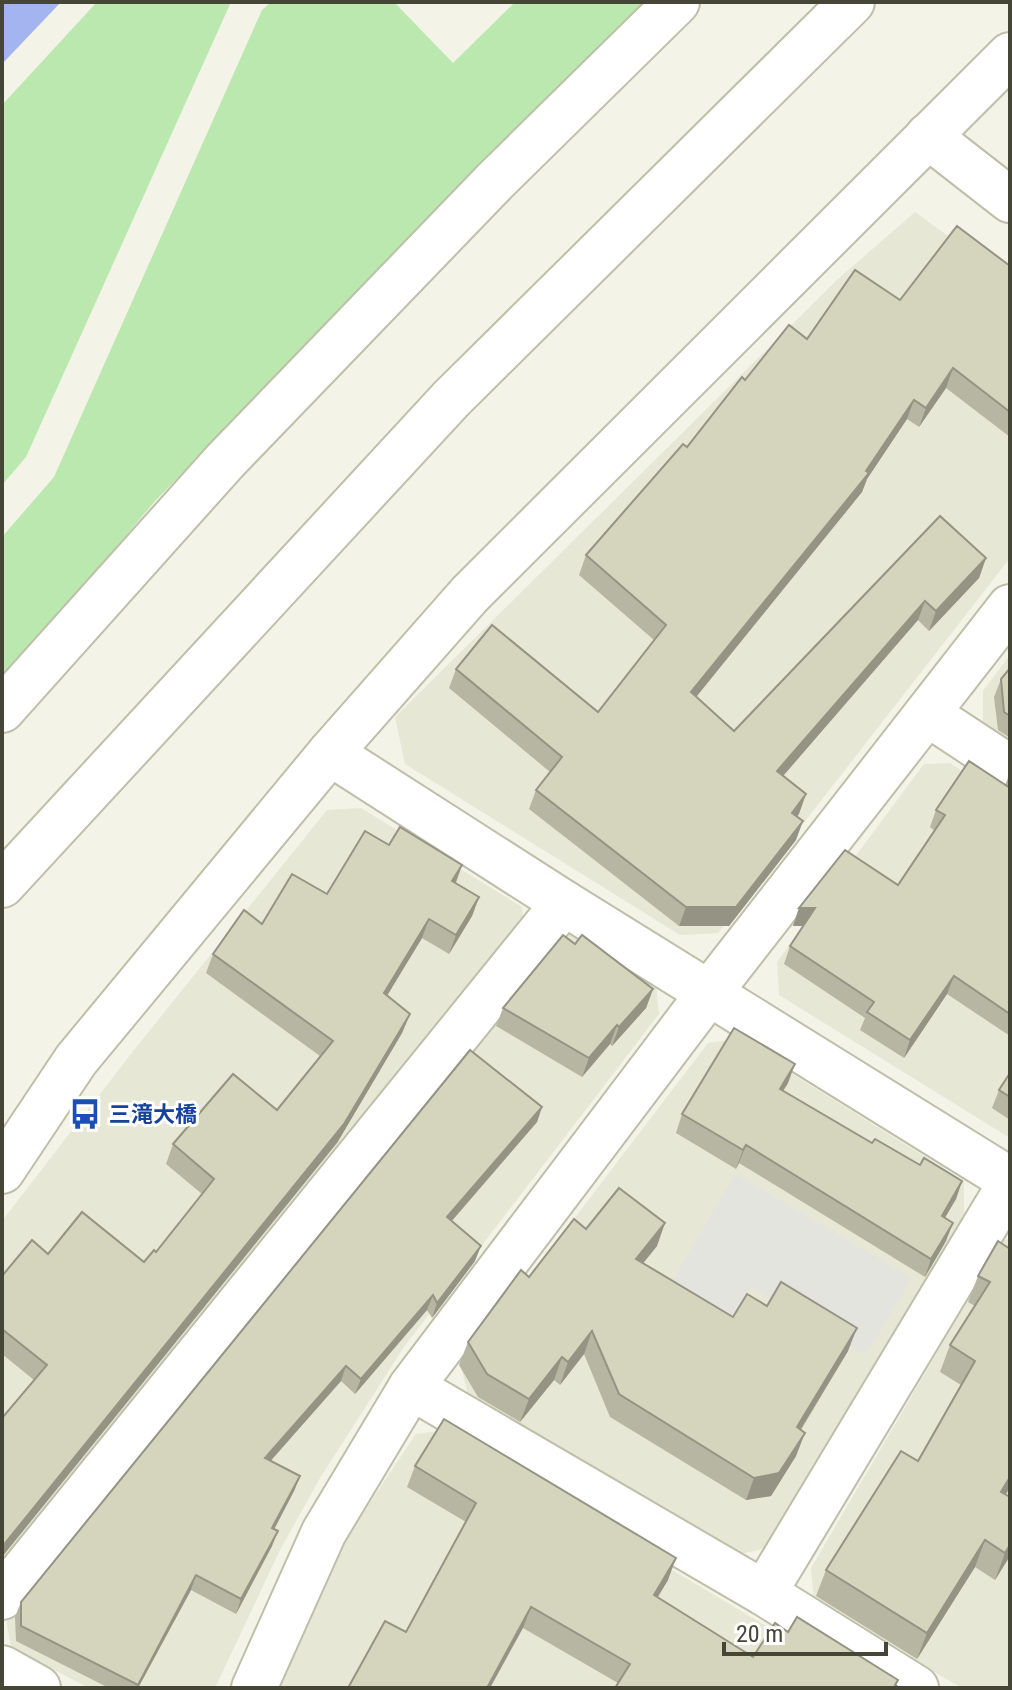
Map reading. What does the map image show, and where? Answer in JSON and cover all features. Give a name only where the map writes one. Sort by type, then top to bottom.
[{"type":"street","points":[[2,710],[225,461],[494,182],[677,2]]},
{"type":"street","points":[[2,885],[451,399],[852,2]]},
{"type":"street","points":[[2,1171],[76,1060],[330,753],[470,594],[1010,55]]},
{"type":"street","points":[[928,136],[1010,200]]},
{"type":"street","points":[[254,1688],[324,1532],[411,1387],[709,993],[1010,607]]},
{"type":"street","points":[[928,714],[1010,768]]},
{"type":"street","points":[[330,753],[1010,1182],[764,1593]]},
{"type":"street","points":[[2,1597],[564,903]]},
{"type":"street","points":[[411,1387],[764,1593],[916,1688]]},
{"type":"street","points":[[2,1668],[38,1688]]},
{"type":"shaded area","points":[[915,212],[1010,281],[1010,558],[718,933],[680,935],[405,764],[395,717],[838,279]]},
{"type":"shaded area","points":[[1010,655],[1010,744],[983,727],[983,691]]},
{"type":"shaded area","points":[[950,763],[1010,803],[1010,1138],[779,995],[777,962],[924,764]]},
{"type":"shaded area","points":[[361,808],[522,907],[525,931],[2,1577],[2,1221],[134,1050],[327,810]]},
{"type":"shaded area","points":[[574,935],[656,985],[659,1014],[404,1347],[320,1478],[279,1552],[215,1688],[89,1688],[11,1647],[6,1618],[551,937]]},
{"type":"shaded area","points":[[736,1039],[964,1181],[964,1216],[766,1548],[732,1556],[469,1399],[461,1367],[708,1043]]},
{"type":"shaded area","points":[[735,1174],[912,1278],[866,1355],[751,1287],[725,1331],[664,1295]]},
{"type":"shaded area","points":[[1010,1239],[1010,1688],[962,1688],[814,1602],[811,1568],[1003,1240]]},
{"type":"shaded area","points":[[439,1431],[870,1688],[276,1688],[340,1547],[416,1434]]},
{"type":"green space","points":[[97,2],[231,2],[26,457],[2,485],[2,105]]},
{"type":"green space","points":[[271,2],[394,2],[453,63],[515,2],[644,2],[155,501],[2,683],[2,537],[54,477],[262,10]]},
{"type":"water","points":[[2,2],[61,2],[2,64]]},
{"type":"building","points":[[957,226],[1010,266],[1010,412],[953,368],[926,408],[914,400],[866,471],[869,473],[691,692],[734,731],[940,516],[986,558],[936,611],[925,601],[777,771],[806,794],[792,813],[803,821],[736,907],[686,907],[536,790],[562,757],[456,669],[492,625],[598,712],[666,625],[586,555],[683,444],[687,447],[742,377],[745,380],[789,325],[807,339],[855,270],[900,300]]},
{"type":"building","points":[[1010,668],[1010,716],[1004,712],[1001,679]]},
{"type":"building","points":[[969,761],[1010,788],[1010,1014],[954,976],[910,1040],[867,1012],[874,1002],[790,946],[815,908],[799,908],[845,850],[898,885],[945,815],[936,810]]},
{"type":"building","points":[[400,827],[462,865],[452,881],[479,897],[456,935],[429,919],[384,993],[410,1014],[344,1124],[2,1547],[2,1418],[47,1365],[2,1329],[2,1276],[32,1240],[48,1254],[82,1212],[144,1262],[154,1250],[156,1252],[214,1179],[173,1144],[233,1074],[277,1110],[333,1041],[213,954],[244,910],[262,924],[292,874],[327,894],[365,831],[389,845]]},
{"type":"building","points":[[563,935],[575,944],[582,935],[653,989],[589,1058],[503,1008]]},
{"type":"building","points":[[734,1028],[795,1064],[780,1089],[872,1143],[875,1139],[920,1165],[924,1158],[962,1181],[942,1216],[953,1223],[931,1259],[746,1145],[743,1150],[682,1114]]},
{"type":"building","points":[[470,1050],[542,1107],[447,1217],[481,1246],[437,1303],[433,1295],[361,1379],[346,1366],[265,1458],[300,1476],[272,1528],[278,1531],[241,1599],[196,1575],[138,1685],[21,1626],[21,1602]]},
{"type":"building","points":[[1010,1073],[1010,1097],[999,1090]]},
{"type":"building","points":[[619,1188],[665,1223],[636,1259],[733,1317],[747,1294],[767,1306],[781,1282],[857,1328],[797,1427],[805,1433],[779,1473],[754,1478],[619,1394],[592,1331],[568,1362],[562,1357],[529,1399],[487,1374],[468,1342],[521,1270],[529,1277],[574,1219],[586,1229]]},
{"type":"building","points":[[998,1241],[1010,1249],[1010,1477],[1001,1492],[1010,1497],[1010,1545],[1005,1553],[985,1540],[927,1633],[826,1570],[901,1451],[918,1461],[975,1361],[950,1345],[990,1282],[978,1276]]},
{"type":"building","points":[[444,1419],[676,1558],[654,1595],[753,1657],[775,1623],[788,1632],[797,1617],[898,1680],[895,1685],[900,1688],[615,1688],[630,1664],[531,1607],[487,1688],[348,1688],[385,1621],[406,1632],[476,1503],[415,1466]]},
{"type":"place","name":"三滝大橋","points":[[85,1114]]}]
